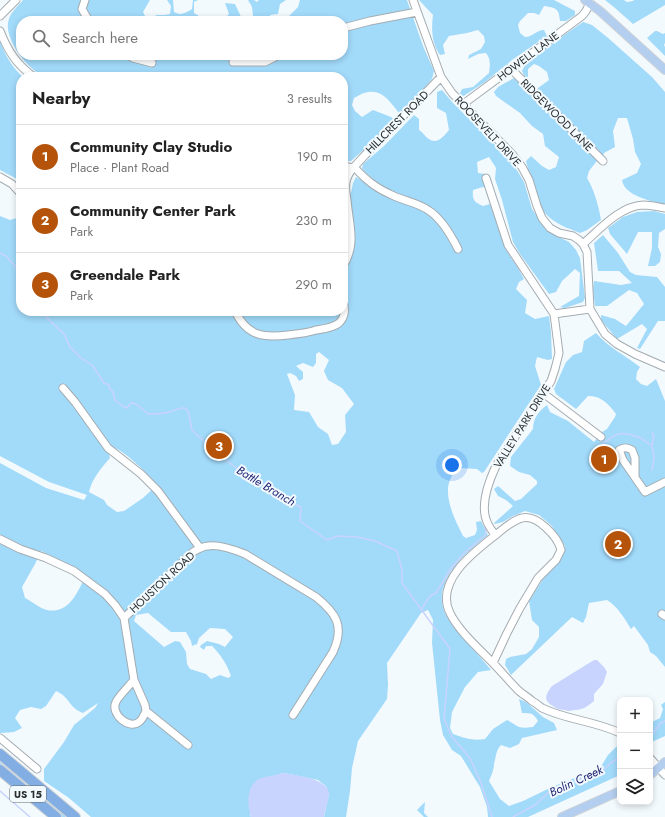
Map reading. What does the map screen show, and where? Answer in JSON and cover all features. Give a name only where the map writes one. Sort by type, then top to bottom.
[{"type":"highway","name":"US 15","points":[[0,754],[75,817]]},
{"type":"highway","name":"US 15","points":[[0,770],[56,817]]},
{"type":"main road","points":[[587,2],[600,11],[665,70]]},
{"type":"main road","points":[[653,772],[662,765]]},
{"type":"main road","points":[[562,817],[617,792]]},
{"type":"street","points":[[0,16],[16,0]]},
{"type":"street","points":[[85,0],[82,9],[86,16]]},
{"type":"street","name":"ROOSEVELT DRIVE","points":[[413,0],[442,78],[452,93],[462,105],[512,154],[522,167],[542,218],[550,228],[573,236],[583,244]]},
{"type":"street","name":"HOWELL LANE","points":[[462,105],[582,16],[586,11],[587,2]]},
{"type":"street","points":[[348,27],[370,20],[417,12]]},
{"type":"street","points":[[0,31],[14,58],[27,72]]},
{"type":"street","points":[[139,60],[152,64]]},
{"type":"street","points":[[233,62],[265,62],[269,60]]},
{"type":"street","name":"RIDGEWOOD LANE","points":[[510,68],[604,161]]},
{"type":"street","name":"HILLCREST ROAD","points":[[353,168],[442,78]]},
{"type":"street","points":[[348,167],[353,168],[372,184],[394,196],[422,206],[428,210],[436,216],[448,231],[458,249]]},
{"type":"street","points":[[348,176],[353,168]]},
{"type":"street","points":[[0,177],[12,184],[16,188]]},
{"type":"street","name":"VALLEY PARK DRIVE","points":[[486,178],[508,245],[554,314],[559,353],[551,381],[496,466],[490,480],[486,494],[485,509],[488,523],[496,535]]},
{"type":"street","points":[[665,208],[642,205],[622,212],[583,244],[587,252],[590,309],[597,322],[605,334],[617,344],[635,354],[665,367]]},
{"type":"street","points":[[348,211],[352,245],[348,257]]},
{"type":"street","points":[[554,314],[590,309]]},
{"type":"street","points":[[238,316],[242,323],[253,332],[265,336],[278,337],[304,334],[334,326],[343,316]]},
{"type":"street","points":[[63,388],[108,448],[141,474],[158,491],[200,548],[209,545],[222,546],[245,554],[316,597],[333,614],[338,626],[337,644],[293,715]]},
{"type":"street","points":[[543,393],[601,437]]},
{"type":"street","points":[[635,476],[645,492],[665,482]]},
{"type":"street","points":[[494,663],[520,608],[538,578],[556,560],[561,550],[550,532],[541,523],[530,518],[524,517],[516,520],[479,549],[457,570],[449,584],[447,594],[448,607],[452,616],[465,634],[519,691],[541,707],[562,715],[617,731]]},
{"type":"street","points":[[0,539],[20,549],[46,558],[74,571],[105,594],[124,618],[134,680],[146,711],[188,745]]},
{"type":"street","name":"HOUSTON ROAD","points":[[124,618],[193,552],[200,548]]},
{"type":"street","points":[[134,680],[116,702],[116,712],[124,722],[136,724],[140,721],[146,711]]},
{"type":"street","points":[[0,738],[37,768]]},
{"type":"street","points":[[653,760],[662,765],[665,775]]},
{"type":"shaded area","points":[[23,0],[150,0],[143,12],[145,16],[16,16],[16,49],[12,43],[8,29],[8,23],[12,14]]},
{"type":"shaded area","points":[[167,0],[173,0],[174,12],[181,14],[192,9],[193,0],[198,0],[194,2],[194,13],[199,16],[154,16],[170,14],[171,6]]},
{"type":"shaded area","points":[[248,0],[254,0],[257,2],[259,0],[286,0],[280,4],[278,14],[253,16],[252,7]]},
{"type":"shaded area","points":[[300,0],[407,0],[423,46],[434,71],[432,79],[406,110],[399,113],[383,95],[378,93],[367,92],[354,98],[352,105],[355,111],[362,117],[373,110],[391,117],[396,121],[351,161],[348,161],[348,72],[36,72],[24,60],[348,60],[348,16],[289,16],[298,7]]},
{"type":"shaded area","points":[[419,0],[554,0],[575,11],[575,15],[566,21],[560,21],[559,13],[556,9],[544,6],[539,15],[528,13],[518,25],[520,33],[525,37],[528,37],[544,30],[547,36],[512,60],[485,82],[462,97],[460,93],[462,89],[473,87],[489,73],[490,65],[488,55],[486,53],[478,54],[468,59],[469,55],[481,49],[485,42],[484,36],[478,30],[449,36],[443,45],[445,54],[440,55],[435,46],[433,36],[433,15]]},
{"type":"shaded area","points":[[605,0],[624,0],[627,2],[634,0],[665,0],[665,5],[633,24]]},
{"type":"shaded area","points":[[225,3],[235,4],[241,16],[227,16],[229,14]]},
{"type":"shaded area","points":[[583,22],[592,25],[607,37],[652,77],[665,92],[665,205],[639,197],[624,186],[622,180],[637,173],[641,164],[635,152],[627,118],[618,118],[613,131],[615,147],[604,153],[589,171],[587,178],[596,198],[601,220],[580,233],[557,223],[542,209],[536,196],[526,161],[531,156],[549,170],[556,167],[559,157],[545,146],[543,134],[532,126],[520,113],[496,96],[494,92],[498,87],[514,78],[538,99],[538,88],[549,80],[547,72],[534,64],[528,69],[528,77],[525,77],[522,71],[527,61]]},
{"type":"shaded area","points":[[655,31],[663,34],[665,33],[665,56],[647,38]]},
{"type":"shaded area","points":[[0,41],[9,60],[18,72],[16,72],[16,178],[0,170]]},
{"type":"shaded area","points":[[442,90],[515,167],[524,182],[532,209],[544,227],[555,235],[569,242],[576,250],[580,258],[585,298],[583,302],[565,308],[560,307],[579,296],[580,273],[575,269],[562,281],[556,292],[549,294],[513,242],[495,179],[496,168],[489,157],[477,162],[478,173],[485,174],[484,179],[487,189],[483,187],[473,190],[473,198],[476,202],[483,206],[490,204],[506,250],[524,279],[519,282],[516,289],[527,300],[525,313],[535,319],[549,316],[552,359],[548,360],[537,357],[535,366],[541,385],[484,472],[482,473],[477,469],[459,468],[452,475],[449,483],[449,501],[463,536],[466,538],[475,535],[477,530],[476,522],[481,521],[488,535],[468,552],[450,572],[442,595],[443,607],[452,624],[491,670],[478,672],[465,687],[452,712],[450,728],[453,734],[476,740],[485,739],[493,729],[507,720],[521,728],[533,727],[538,721],[532,714],[522,713],[519,699],[526,702],[543,717],[554,723],[557,730],[522,738],[519,744],[510,748],[501,745],[498,749],[489,781],[500,799],[509,806],[600,768],[608,755],[617,747],[617,776],[528,817],[488,817],[487,807],[480,787],[461,756],[452,750],[443,735],[432,643],[433,620],[428,610],[421,613],[387,663],[387,699],[358,741],[352,768],[346,817],[324,817],[329,794],[326,786],[318,780],[284,773],[258,780],[250,815],[251,817],[91,817],[69,798],[44,781],[44,769],[64,742],[74,725],[95,708],[98,703],[83,713],[78,711],[61,693],[56,691],[46,706],[41,709],[31,707],[20,710],[15,718],[22,728],[14,732],[0,733],[0,463],[46,488],[84,500],[87,495],[49,482],[0,456],[0,216],[10,220],[16,218],[16,316],[235,316],[236,318],[241,316],[348,316],[348,192],[351,193],[356,177],[364,182],[373,179],[362,168],[363,164],[384,146],[414,115],[419,119],[419,130],[432,141],[435,141],[440,139],[449,130],[446,113],[437,108],[437,92]],"holes":[[[319,352],[329,360],[324,371],[328,380],[342,388],[354,404],[345,415],[346,432],[338,444],[332,445],[328,434],[318,427],[309,412],[294,410],[295,395],[287,374],[290,373],[296,376],[299,381],[303,379],[303,372],[296,366],[303,363],[313,367],[316,363],[316,354]],[[115,448],[138,465],[157,485],[143,498],[124,511],[117,512],[107,505],[104,500],[89,492],[95,478],[110,458],[109,454]],[[41,551],[62,561],[83,581],[70,603],[65,607],[54,611],[39,607],[25,598],[22,587]],[[148,613],[171,632],[186,632],[192,646],[197,644],[199,638],[210,628],[225,629],[233,637],[225,647],[207,641],[200,647],[204,650],[206,646],[212,646],[218,652],[231,676],[228,678],[220,675],[211,679],[206,674],[190,669],[187,664],[186,652],[180,642],[175,641],[164,647],[134,621],[136,615]]]},
{"type":"shaded area","points":[[654,211],[665,214],[665,229],[659,233],[658,247],[661,254],[660,262],[655,266],[648,266],[652,248],[652,232],[638,232],[627,254],[610,234],[608,228],[623,217],[637,212]]},
{"type":"shaded area","points":[[603,235],[618,253],[630,272],[636,275],[657,277],[665,287],[665,321],[658,321],[640,349],[637,348],[647,329],[642,324],[617,339],[601,320],[601,315],[615,319],[626,326],[644,304],[637,293],[629,290],[607,306],[595,306],[593,289],[594,281],[621,285],[632,283],[619,271],[598,271],[594,243]]},
{"type":"shaded area","points":[[596,333],[612,347],[640,367],[637,372],[636,379],[641,384],[647,386],[656,379],[665,401],[665,667],[656,656],[650,652],[648,645],[634,626],[631,629],[624,617],[607,600],[589,603],[583,623],[572,617],[511,675],[505,665],[506,659],[526,654],[532,649],[539,637],[539,627],[532,620],[529,601],[548,571],[563,555],[565,546],[551,525],[539,515],[525,511],[503,522],[495,524],[494,523],[513,506],[498,496],[494,489],[498,486],[515,501],[521,499],[537,484],[537,481],[530,475],[519,472],[510,466],[511,457],[533,429],[534,421],[537,415],[547,405],[550,412],[568,421],[594,442],[602,432],[607,429],[615,417],[616,414],[613,410],[596,397],[588,396],[576,409],[556,394],[554,389],[566,362],[573,355],[582,352],[584,341]]},
{"type":"shaded area","points":[[594,660],[597,660],[607,672],[603,684],[594,694],[594,701],[578,710],[569,711],[560,710],[548,702],[546,697],[552,686]]},
{"type":"shaded area","points":[[665,702],[665,736],[654,741],[653,722],[660,718],[663,709],[661,705]]},
{"type":"shaded area","points":[[0,762],[71,817],[61,817],[0,766]]},
{"type":"shaded area","points":[[284,773],[318,781],[328,789],[329,795],[324,817],[251,817],[248,802],[250,791],[255,782],[265,777]]},
{"type":"shaded area","points":[[425,802],[424,813],[428,817],[424,817],[417,810]]},
{"type":"waterway","name":"Battle Branch","points":[[0,253],[6,256],[16,267]]},
{"type":"waterway","name":"Battle Branch","points":[[46,316],[64,334],[70,347],[81,358],[93,366],[104,383],[109,385],[115,400],[121,405],[127,408],[131,403],[136,404],[148,414],[171,412],[185,408],[188,411],[192,430],[197,435],[244,475],[269,487],[286,501],[301,507],[300,521],[327,540],[338,536],[357,537],[375,541],[397,551],[402,570],[402,583],[450,649],[444,719],[452,737],[470,758],[481,783],[492,817]]},
{"type":"waterway","points":[[598,448],[615,435],[624,433],[639,437],[652,445],[654,458],[652,470]]},
{"type":"waterway","points":[[652,433],[654,436],[652,445]]},
{"type":"waterway","points":[[422,610],[430,596],[436,593],[451,568],[464,553],[485,535],[486,531],[484,523]]},
{"type":"waterway","name":"Bolin Creek","points":[[653,733],[661,723],[665,721]]},
{"type":"waterway","name":"Bolin Creek","points":[[513,817],[535,805],[548,793],[603,770],[617,759]]},
{"type":"waterway","points":[[0,791],[30,817]]},
{"type":"place","name":"Greendale Park","points":[[219,446]]},
{"type":"place","name":"Community Clay Studio","points":[[604,459]]},
{"type":"place","name":"Community Center Park","points":[[618,544]]}]
